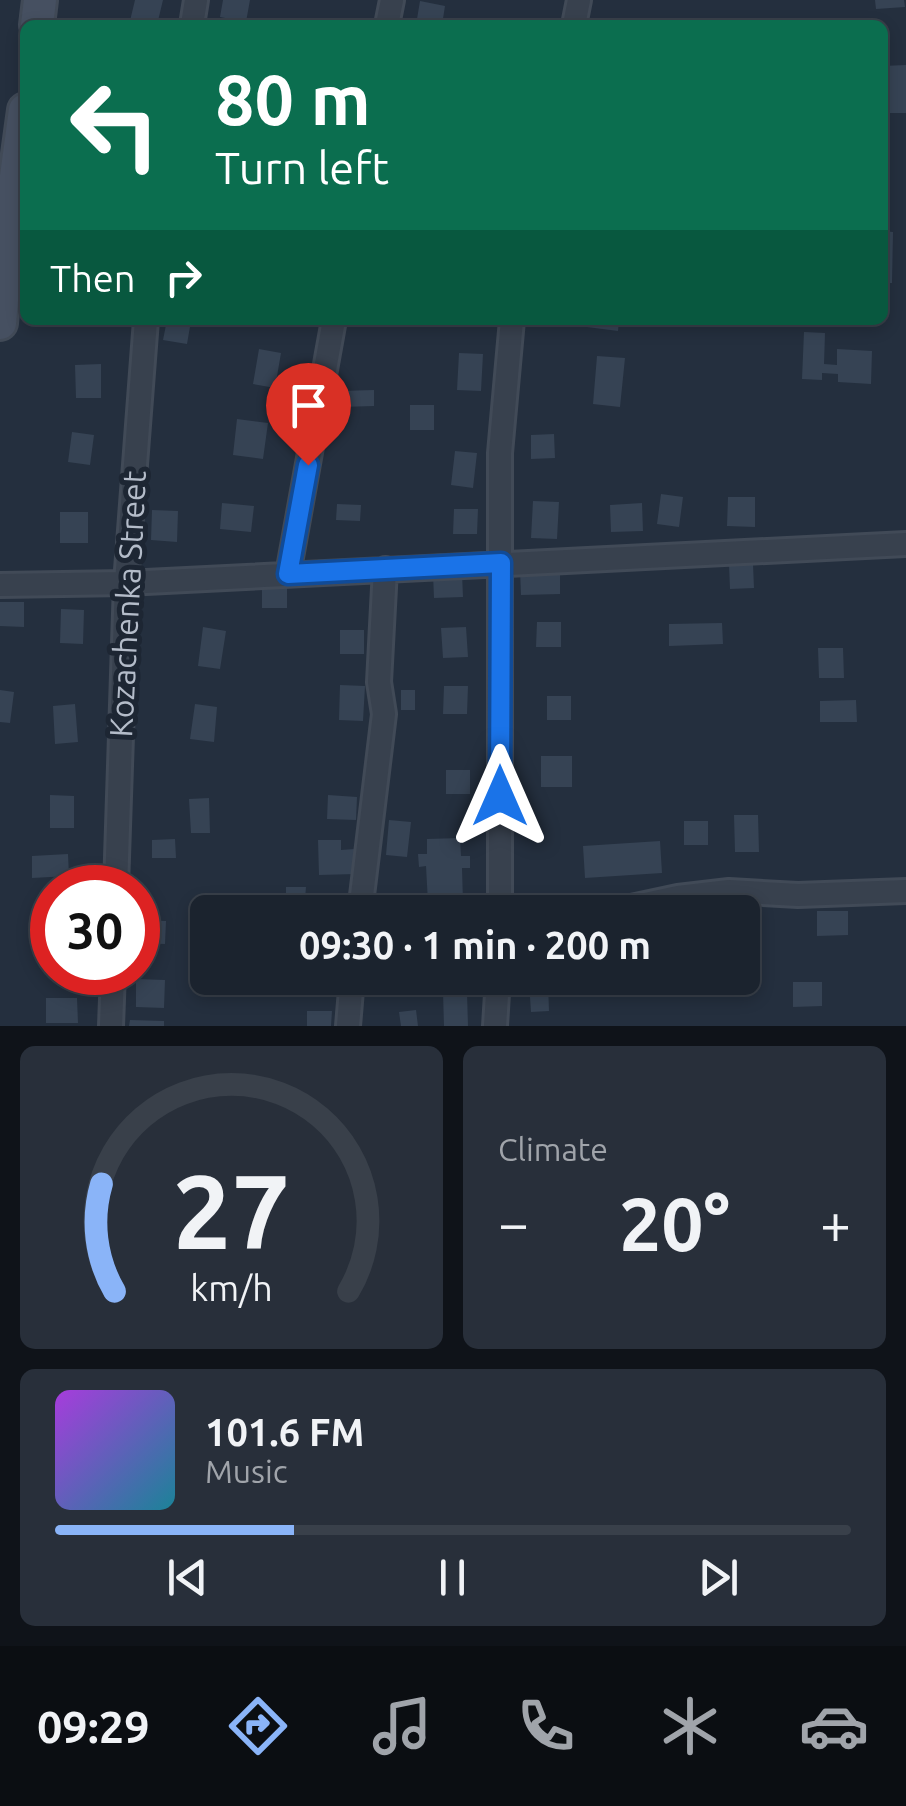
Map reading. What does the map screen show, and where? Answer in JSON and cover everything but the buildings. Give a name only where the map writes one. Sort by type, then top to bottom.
[{"type":"street","points":[[0,324],[20,154]]},
{"type":"street","name":"Kozachenka Street","points":[[117,865],[126,583],[146,325]]},
{"type":"street","points":[[288,574],[333,325]]},
{"type":"street","points":[[500,895],[500,453],[512,325]]},
{"type":"street","points":[[0,585],[126,583],[906,544]]},
{"type":"street","points":[[362,895],[384,714],[379,682],[385,569]]},
{"type":"street","points":[[695,895],[729,891],[798,895],[906,891]]},
{"type":"street","points":[[111,1026],[112,995]]},
{"type":"street","points":[[348,1026],[351,995]]},
{"type":"street","points":[[495,1026],[497,995]]},
{"type":"route","points":[[308,465],[288,574],[501,563],[500,796]]}]
